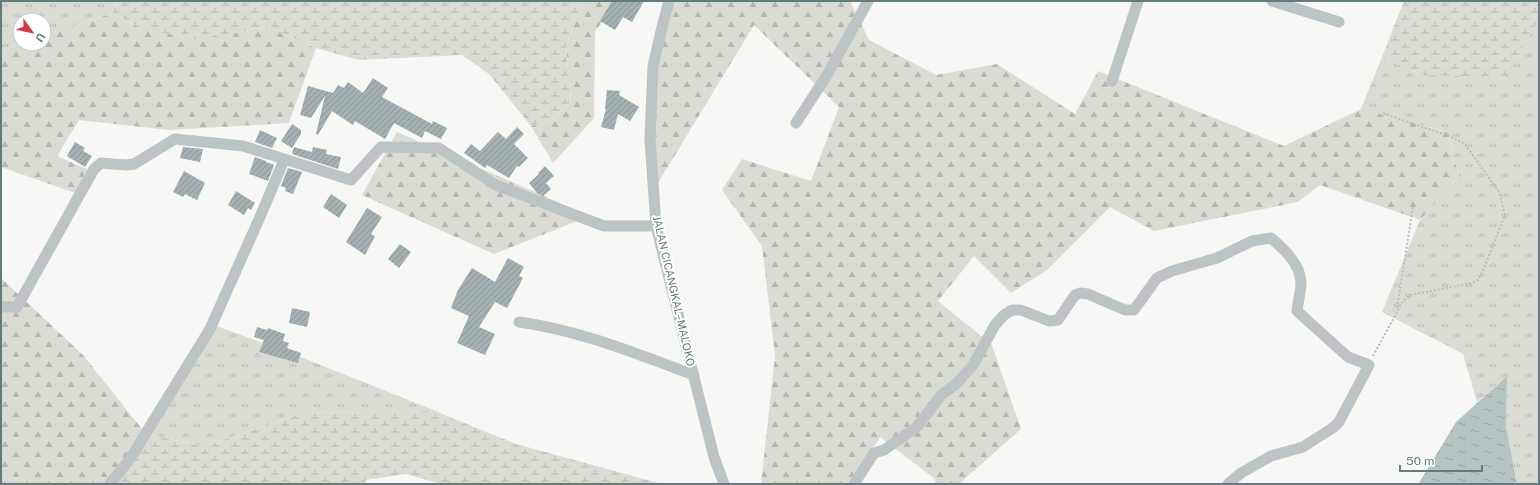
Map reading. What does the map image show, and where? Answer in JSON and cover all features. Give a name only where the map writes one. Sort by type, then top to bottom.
[{"type":"street","name":"JALAN CICANGKAL–MALOKO","points":[[669,1],[653,66],[650,140],[656,226],[714,457],[724,484]]},
{"type":"street","points":[[796,123],[826,75],[868,1]]},
{"type":"street","points":[[1112,81],[1138,1]]},
{"type":"street","points":[[1272,1],[1339,22]]},
{"type":"street","points":[[1,307],[17,307],[94,169],[101,163],[126,165],[134,164],[175,139],[243,146],[351,180],[381,147],[439,148],[496,185],[604,226],[656,226]]},
{"type":"street","points":[[110,484],[130,459],[210,329],[284,160]]},
{"type":"street","points":[[854,484],[874,453],[884,450],[917,427],[941,395],[956,384],[973,365],[995,325],[1004,314],[1012,310],[1021,310],[1049,321],[1058,320],[1074,295],[1080,293],[1088,294],[1125,310],[1134,310],[1157,278],[1172,271],[1217,258],[1252,241],[1271,238],[1283,248],[1299,271],[1301,283],[1297,311],[1348,357],[1369,365],[1339,422],[1334,427],[1303,447],[1271,456],[1241,473],[1228,484]]},
{"type":"street","points":[[519,322],[547,326],[614,345],[694,374]]},
{"type":"path","points":[[1369,365],[1403,301],[1411,295],[1472,283],[1478,280],[1505,215],[1499,192],[1466,144],[1449,136],[1382,113]]},
{"type":"path","points":[[1397,310],[1413,207]]},
{"type":"green space","points":[[1,1],[117,1],[113,13],[52,33],[52,12],[12,12],[12,47],[1,50]]},
{"type":"green space","points":[[117,1],[582,1],[566,45],[571,102],[551,120],[531,126],[489,74],[462,55],[358,60],[316,48],[266,26],[237,33],[195,39],[142,29],[113,13]]},
{"type":"green space","points":[[582,1],[616,1],[595,32],[594,118],[553,163],[531,126],[551,120],[571,102],[566,45]]},
{"type":"green space","points":[[674,1],[850,1],[869,40],[936,75],[997,64],[1075,114],[1098,71],[1284,146],[1361,109],[1447,132],[1459,176],[1420,220],[1320,185],[1298,202],[1154,231],[1110,207],[1047,270],[1011,293],[974,256],[938,301],[992,345],[1021,429],[959,484],[935,484],[935,479],[880,437],[851,484],[761,484],[775,356],[762,246],[722,190],[742,159],[811,181],[839,107],[754,25],[655,188],[655,67]]},
{"type":"green space","points":[[1404,1],[1539,1],[1539,25],[1537,22],[1506,77],[1423,75],[1382,57]]},
{"type":"green space","points":[[113,13],[142,29],[237,33],[266,26],[316,48],[289,123],[169,130],[79,120],[57,156],[87,169],[75,193],[1,167],[1,50],[12,47],[12,52],[52,52],[52,33]]},
{"type":"green space","points":[[1537,21],[1539,25],[1539,484],[1517,484],[1506,426],[1507,376],[1477,402],[1463,354],[1382,312],[1420,220],[1459,176],[1447,132],[1361,109],[1382,57],[1423,75]]},
{"type":"green space","points":[[397,132],[590,216],[494,254],[362,195]]},
{"type":"green space","points":[[1,278],[83,355],[146,434],[116,483],[118,484],[1,484]]},
{"type":"green space","points":[[211,324],[298,356],[436,411],[303,413],[204,446],[146,434]]},
{"type":"green space","points":[[435,411],[516,444],[662,484],[441,484],[406,474],[366,480],[365,484],[116,483],[146,434],[204,446],[303,413]]},
{"type":"water","points":[[1507,376],[1506,426],[1517,484],[1413,484],[1419,483],[1456,422]]},
{"type":"building","points":[[612,1],[644,1],[632,22],[623,17],[615,30],[600,21]]},
{"type":"building","points":[[373,78],[388,88],[382,97],[432,124],[433,121],[447,128],[441,139],[425,131],[422,138],[394,123],[385,139],[355,121],[353,125],[332,111],[318,135],[316,134],[325,96],[311,118],[300,115],[308,86],[333,93],[338,85],[344,88],[348,82],[363,93]]},
{"type":"building","points":[[607,90],[620,91],[619,95],[639,107],[630,121],[618,114],[614,130],[601,127],[606,109]]},
{"type":"building","points":[[292,124],[301,130],[301,134],[292,148],[281,141]]},
{"type":"building","points":[[517,127],[524,134],[514,144],[528,158],[519,167],[517,166],[509,178],[487,165],[485,168],[464,153],[471,144],[480,151],[498,132],[506,139]]},
{"type":"building","points":[[260,130],[277,138],[272,148],[255,142]]},
{"type":"building","points":[[75,142],[85,148],[83,151],[92,156],[85,167],[67,156]]},
{"type":"building","points":[[183,147],[203,149],[200,162],[180,158]]},
{"type":"building","points":[[294,147],[312,152],[313,147],[327,150],[326,154],[341,157],[338,169],[292,154]]},
{"type":"building","points":[[255,157],[274,165],[268,181],[249,174]]},
{"type":"building","points":[[545,166],[554,176],[546,183],[551,189],[543,196],[537,193],[529,183]]},
{"type":"building","points":[[288,168],[302,172],[293,194],[285,191],[286,188],[281,186]]},
{"type":"building","points":[[184,171],[205,183],[197,200],[185,194],[183,197],[173,192]]},
{"type":"building","points":[[236,191],[255,203],[251,210],[248,208],[244,215],[228,205]]},
{"type":"building","points":[[331,194],[347,205],[339,218],[323,207]]},
{"type":"building","points":[[367,208],[382,217],[371,234],[375,236],[365,255],[346,242]]},
{"type":"building","points":[[400,244],[411,252],[399,268],[388,259]]},
{"type":"building","points":[[508,258],[524,267],[519,276],[523,278],[507,308],[495,302],[479,327],[495,334],[485,355],[457,343],[469,316],[451,308],[458,290],[472,268],[495,282]]},
{"type":"building","points":[[292,308],[310,312],[307,327],[289,323]]},
{"type":"building","points":[[257,327],[267,330],[268,328],[285,334],[283,341],[289,343],[287,348],[301,353],[298,363],[259,352],[264,340],[254,337]]}]
